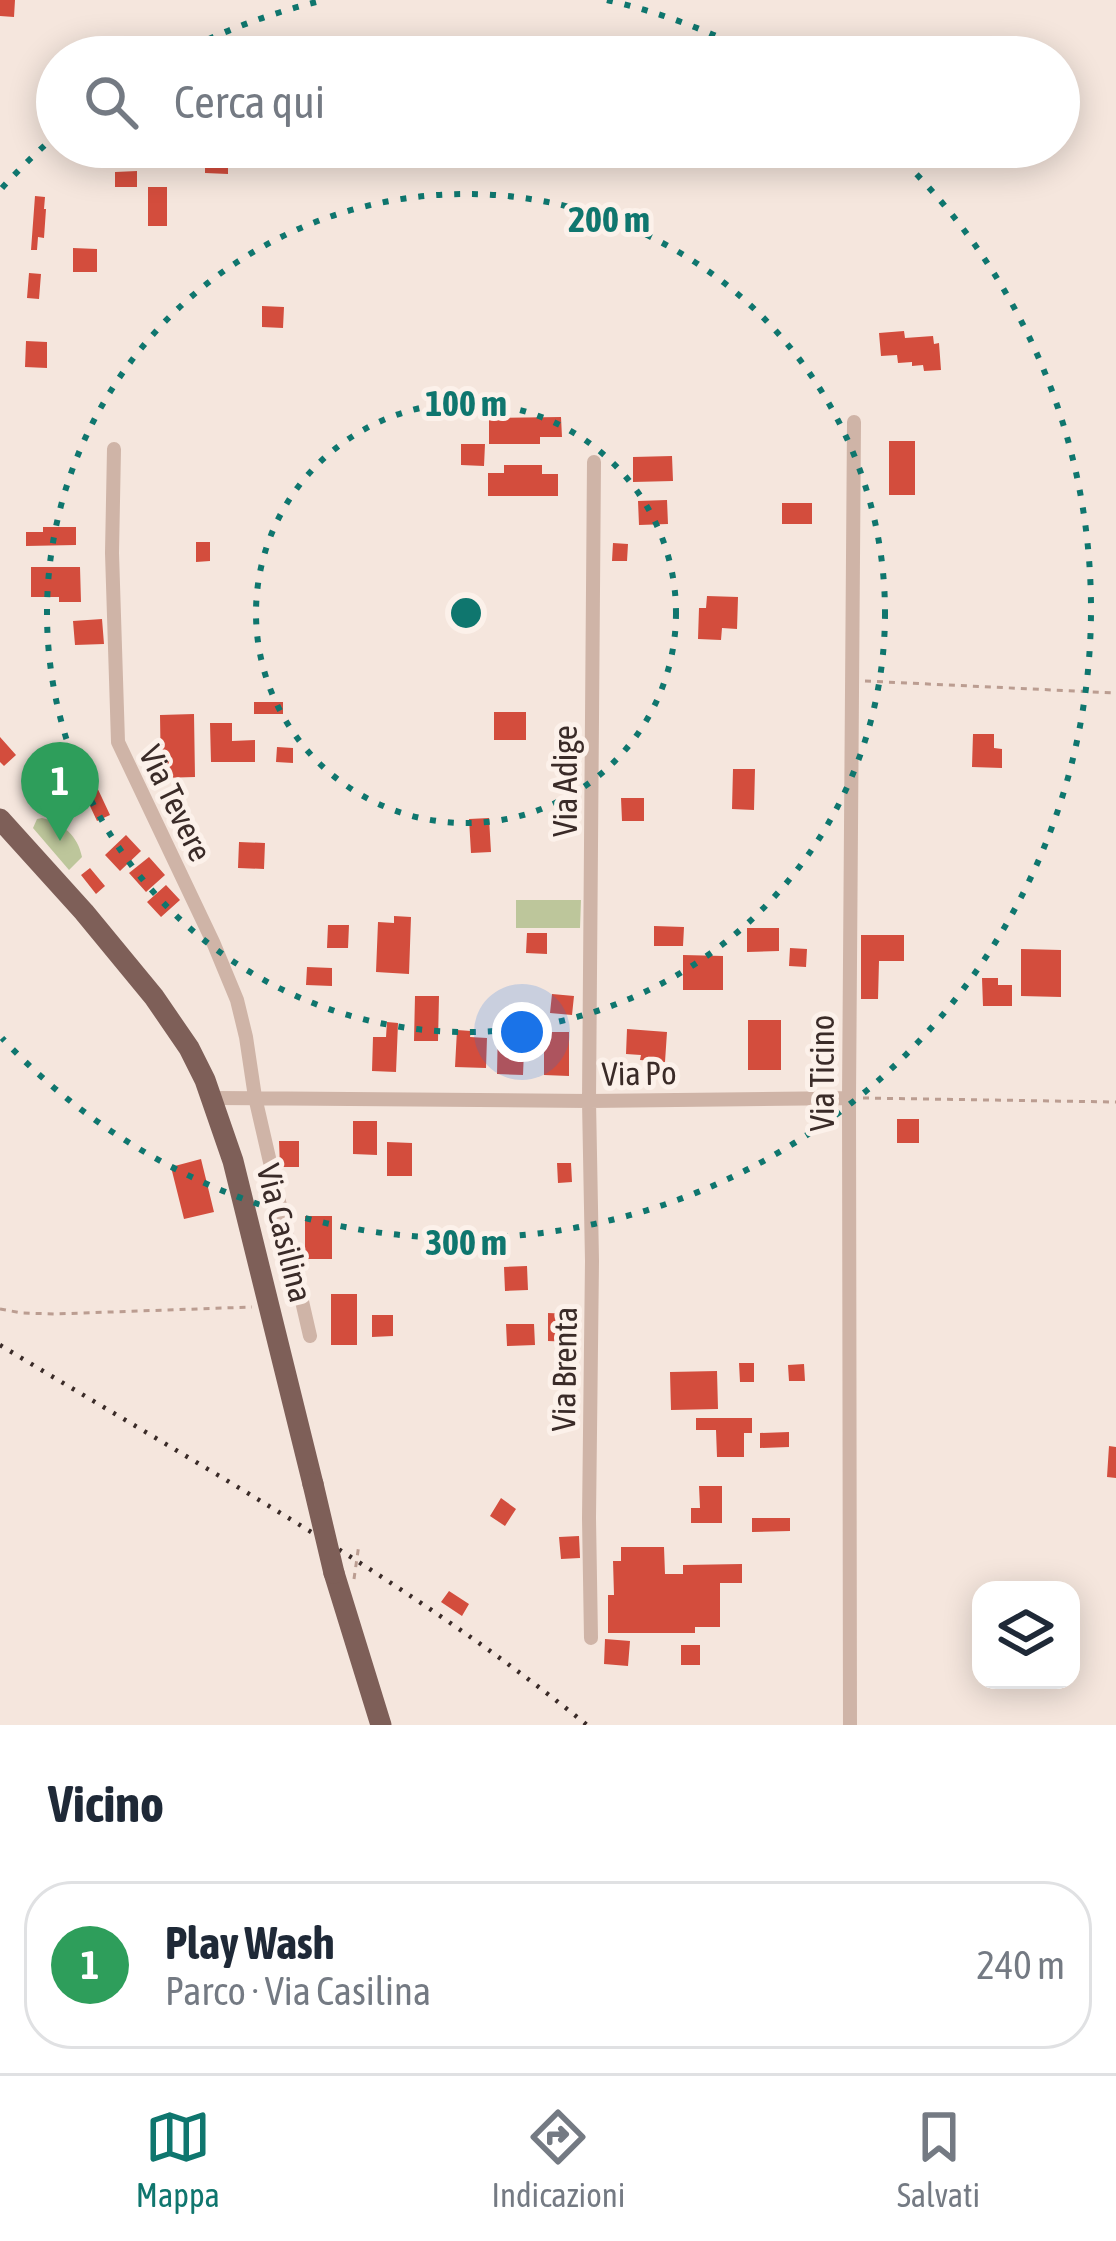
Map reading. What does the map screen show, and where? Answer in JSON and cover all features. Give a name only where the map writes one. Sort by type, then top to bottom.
[{"type":"main road","name":"Via Casilina","points":[[0,819],[84,911],[160,1005],[189,1048],[213,1098],[381,1725]]},
{"type":"street","name":"Via Ticino","points":[[850,1725],[854,422]]},
{"type":"street","name":"Via Tevere","points":[[114,448],[118,742],[232,986],[310,1336]]},
{"type":"street","name":"Via Adige","points":[[589,1101],[594,462]]},
{"type":"street","name":"Via Po","points":[[213,1098],[849,1098]]},
{"type":"street","name":"Via Brenta","points":[[589,1101],[591,1638]]},
{"type":"path","points":[[851,680],[1116,693]]},
{"type":"path","points":[[849,1098],[1116,1102]]},
{"type":"path","points":[[0,1309],[54,1315],[250,1308],[266,1294]]},
{"type":"path","points":[[344,1576],[359,1544]]},
{"type":"green space","points":[[42,818],[63,827],[77,843],[82,857],[69,870],[33,828]]},
{"type":"green space","points":[[516,900],[581,900],[580,928],[516,928]]},
{"type":"building","points":[[0,0],[15,0],[14,17],[0,16]]},
{"type":"building","points":[[205,168],[228,168],[228,174],[205,173]]},
{"type":"building","points":[[137,171],[137,187],[115,187],[115,172]]},
{"type":"building","points":[[148,187],[167,187],[167,226],[148,226]]},
{"type":"building","points":[[35,196],[45,197],[44,238],[38,237],[37,250],[31,250]]},
{"type":"building","points":[[73,248],[97,249],[97,272],[73,272]]},
{"type":"building","points":[[29,273],[41,274],[39,299],[27,298]]},
{"type":"building","points":[[262,306],[284,307],[283,328],[262,327]]},
{"type":"building","points":[[904,331],[905,338],[933,336],[934,344],[939,343],[941,370],[924,371],[923,365],[898,363],[897,355],[881,356],[879,333]]},
{"type":"building","points":[[26,341],[47,342],[47,368],[25,367]]},
{"type":"building","points":[[561,417],[562,437],[540,437],[540,444],[489,444],[489,418]]},
{"type":"building","points":[[889,441],[915,441],[915,495],[889,495]]},
{"type":"building","points":[[461,444],[485,444],[484,466],[461,465]]},
{"type":"building","points":[[672,456],[673,481],[633,482],[633,457]]},
{"type":"building","points":[[504,465],[542,465],[542,474],[558,474],[558,496],[488,496],[488,473],[504,473]]},
{"type":"building","points":[[667,500],[668,524],[639,525],[638,501]]},
{"type":"building","points":[[782,503],[812,503],[812,524],[782,524]]},
{"type":"building","points":[[43,527],[76,527],[76,545],[26,546],[26,532],[43,532]]},
{"type":"building","points":[[196,542],[210,542],[210,561],[196,562]]},
{"type":"building","points":[[613,543],[628,544],[627,561],[612,561]]},
{"type":"building","points":[[31,567],[80,567],[81,602],[31,597]]},
{"type":"building","points":[[707,596],[738,597],[737,629],[722,628],[721,640],[698,639],[699,608],[706,608]]},
{"type":"building","points":[[102,619],[104,644],[75,645],[73,621]]},
{"type":"building","points":[[254,702],[283,702],[283,714],[254,714]]},
{"type":"building","points":[[494,712],[526,712],[526,740],[494,740]]},
{"type":"building","points":[[194,714],[195,777],[161,778],[160,715]]},
{"type":"building","points":[[210,723],[232,723],[232,741],[255,740],[255,762],[211,762]]},
{"type":"building","points":[[973,734],[994,734],[994,748],[1002,749],[1002,768],[972,767]]},
{"type":"building","points":[[0,737],[16,755],[4,766],[0,762]]},
{"type":"building","points":[[277,747],[293,748],[293,763],[276,762]]},
{"type":"building","points":[[88,768],[110,815],[97,821],[75,774]]},
{"type":"building","points":[[733,769],[755,769],[754,810],[732,809]]},
{"type":"building","points":[[621,798],[644,798],[644,821],[622,821]]},
{"type":"building","points":[[489,818],[491,852],[471,853],[469,819]]},
{"type":"building","points":[[126,835],[141,851],[120,871],[105,855]]},
{"type":"building","points":[[239,842],[265,843],[264,869],[238,868]]},
{"type":"building","points":[[149,857],[165,875],[146,892],[129,873]]},
{"type":"building","points":[[90,868],[105,886],[96,894],[81,875]]},
{"type":"building","points":[[166,885],[180,900],[161,917],[147,902]]},
{"type":"building","points":[[394,916],[411,917],[409,974],[376,972],[378,922],[394,923]]},
{"type":"building","points":[[328,925],[349,925],[348,948],[327,948]]},
{"type":"building","points":[[654,926],[684,927],[683,946],[654,946]]},
{"type":"building","points":[[747,928],[779,928],[779,951],[747,952]]},
{"type":"building","points":[[527,933],[547,933],[547,954],[526,953]]},
{"type":"building","points":[[861,935],[904,935],[904,961],[879,961],[878,999],[861,999]]},
{"type":"building","points":[[790,948],[807,949],[806,967],[789,966]]},
{"type":"building","points":[[1021,949],[1061,950],[1061,997],[1021,996]]},
{"type":"building","points":[[683,955],[723,956],[723,990],[683,990]]},
{"type":"building","points":[[307,967],[332,968],[332,986],[306,985]]},
{"type":"building","points":[[982,978],[998,978],[998,985],[1012,985],[1012,1006],[983,1006]]},
{"type":"building","points":[[552,994],[574,996],[572,1015],[550,1013]]},
{"type":"building","points":[[415,996],[439,996],[438,1041],[414,1041]]},
{"type":"building","points":[[748,1020],[781,1020],[781,1070],[748,1070]]},
{"type":"building","points":[[387,1022],[398,1023],[396,1072],[372,1071],[373,1037],[386,1037]]},
{"type":"building","points":[[498,1024],[525,1025],[523,1075],[497,1074]]},
{"type":"building","points":[[627,1029],[667,1032],[665,1062],[626,1054]]},
{"type":"building","points":[[457,1030],[487,1038],[486,1068],[455,1067]]},
{"type":"building","points":[[544,1032],[569,1032],[569,1076],[544,1075]]},
{"type":"building","points":[[897,1119],[919,1119],[919,1143],[897,1143]]},
{"type":"building","points":[[353,1121],[377,1121],[377,1155],[353,1154]]},
{"type":"building","points":[[279,1141],[299,1141],[299,1167],[280,1167]]},
{"type":"building","points":[[387,1142],[412,1143],[412,1176],[387,1176]]},
{"type":"building","points":[[201,1159],[214,1212],[184,1219],[171,1167]]},
{"type":"building","points":[[557,1163],[571,1163],[572,1182],[558,1183]]},
{"type":"building","points":[[305,1216],[332,1216],[332,1259],[305,1259]]},
{"type":"building","points":[[527,1266],[528,1290],[505,1291],[504,1267]]},
{"type":"building","points":[[331,1294],[357,1294],[357,1345],[331,1345]]},
{"type":"building","points":[[548,1313],[572,1314],[572,1342],[548,1341]]},
{"type":"building","points":[[372,1315],[393,1315],[393,1336],[372,1337]]},
{"type":"building","points":[[506,1324],[534,1324],[535,1345],[507,1346]]},
{"type":"building","points":[[739,1363],[754,1363],[754,1382],[740,1382]]},
{"type":"building","points":[[804,1364],[805,1381],[789,1381],[788,1365]]},
{"type":"building","points":[[717,1371],[718,1409],[671,1410],[670,1372]]},
{"type":"building","points":[[696,1418],[752,1418],[752,1433],[744,1433],[744,1457],[717,1457],[716,1430],[696,1430]]},
{"type":"building","points":[[789,1432],[789,1447],[760,1448],[760,1433]]},
{"type":"building","points":[[1109,1446],[1116,1447],[1116,1478],[1107,1477]]},
{"type":"building","points":[[699,1486],[722,1486],[722,1523],[691,1523],[691,1508],[700,1508]]},
{"type":"building","points":[[501,1498],[516,1509],[505,1526],[490,1516]]},
{"type":"building","points":[[752,1518],[790,1518],[790,1531],[752,1532]]},
{"type":"building","points":[[579,1536],[580,1558],[561,1559],[559,1537]]},
{"type":"building","points":[[621,1547],[664,1547],[665,1574],[683,1574],[683,1565],[742,1564],[742,1583],[720,1583],[720,1627],[695,1627],[695,1633],[608,1633],[613,1561],[621,1561]]},
{"type":"building","points":[[449,1591],[469,1604],[462,1616],[441,1602]]},
{"type":"building","points":[[605,1639],[630,1641],[628,1666],[604,1664]]},
{"type":"building","points":[[681,1645],[700,1645],[700,1665],[681,1665]]},
{"type":"railway","points":[[0,1345],[374,1572],[518,1671],[587,1725]]},
{"type":"place","name":"Play Wash","points":[[60,841]]}]
